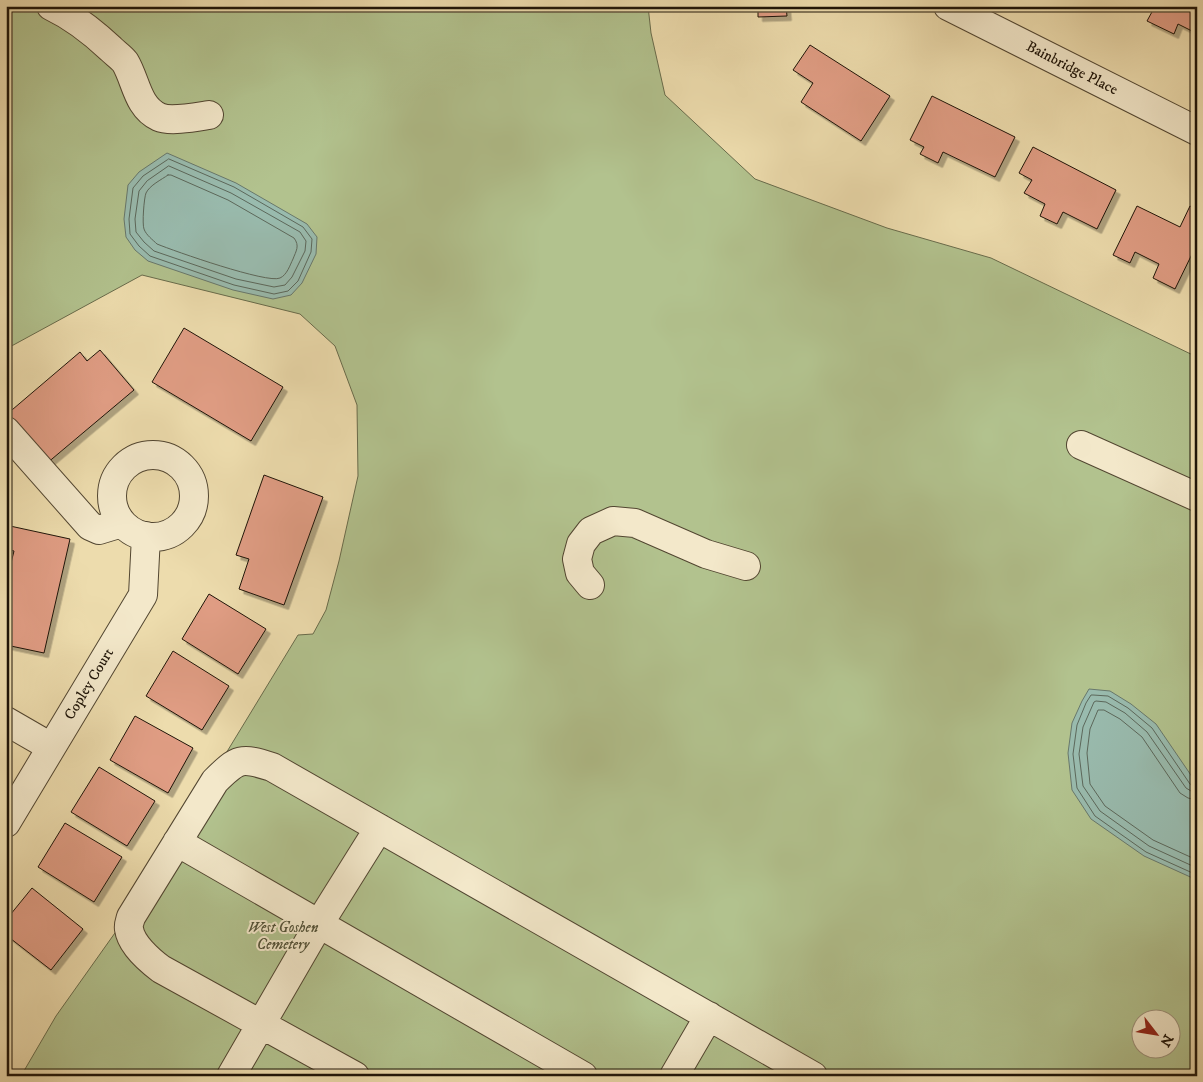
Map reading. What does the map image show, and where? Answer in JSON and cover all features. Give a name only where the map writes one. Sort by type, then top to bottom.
[{"type":"street","points":[[51,6],[95,34],[124,61],[138,95],[148,109],[160,117],[179,119],[209,115]]},
{"type":"street","name":"Bainbridge Place","points":[[948,6],[1197,130]]},
{"type":"street","points":[[6,431],[90,526],[99,530],[122,523]]},
{"type":"street","points":[[1081,445],[1197,497]]},
{"type":"street","points":[[155,455],[168,458],[180,465],[188,475],[193,487],[194,500],[190,513],[182,524],[172,532],[159,536],[146,536],[133,531],[122,523],[115,511],[112,498],[114,484],[120,472],[129,463],[141,457],[155,455]]},
{"type":"street","points":[[590,585],[580,573],[577,559],[581,544],[591,531],[613,521],[635,523],[706,554],[746,566]]},
{"type":"street","name":"Copley Court","points":[[6,823],[142,595],[146,536]]},
{"type":"street","points":[[6,721],[51,747]]},
{"type":"street","points":[[355,1076],[161,969],[139,949],[128,927],[131,917],[215,780],[231,766],[245,760],[272,767],[813,1076]]},
{"type":"street","points":[[231,1076],[319,924],[379,828]]},
{"type":"street","points":[[178,842],[583,1076]]},
{"type":"street","points":[[674,1076],[709,1016]]},
{"type":"green space","name":"West Goshen Cemetery","points":[[6,6],[648,6],[651,33],[665,95],[755,179],[887,228],[991,258],[1197,357],[1197,1076],[21,1076],[56,1016],[127,916],[298,635],[313,634],[326,610],[358,476],[357,405],[335,346],[300,314],[142,275],[6,349]]},
{"type":"water","points":[[167,153],[236,183],[307,224],[317,237],[316,254],[302,283],[291,295],[273,299],[233,290],[148,261],[135,250],[126,237],[124,219],[128,185],[139,172]]},
{"type":"water","points":[[1089,689],[1110,691],[1131,704],[1156,724],[1197,784],[1197,880],[1144,856],[1091,819],[1072,790],[1068,753],[1072,723]]},
{"type":"building","points":[[758,6],[786,6],[787,16],[758,17]]},
{"type":"building","points":[[1145,6],[1197,6],[1197,22],[1192,31],[1178,24],[1174,34],[1147,21],[1153,10]]},
{"type":"building","points":[[810,45],[890,96],[861,141],[801,102],[813,83],[793,70]]},
{"type":"building","points":[[932,96],[1015,137],[995,177],[943,152],[938,163],[920,154],[924,147],[910,140]]},
{"type":"building","points":[[1033,147],[1116,190],[1097,229],[1063,212],[1057,224],[1040,216],[1045,204],[1024,193],[1032,180],[1019,173]]},
{"type":"building","points":[[1137,206],[1180,227],[1190,206],[1197,210],[1197,251],[1194,250],[1175,289],[1153,278],[1159,264],[1135,252],[1130,263],[1113,255]]},
{"type":"building","points":[[184,328],[283,387],[251,441],[152,382]]},
{"type":"building","points":[[100,350],[134,390],[46,464],[6,415],[80,352],[87,361]]},
{"type":"building","points":[[264,475],[323,497],[284,605],[239,589],[249,559],[236,555]]},
{"type":"building","points":[[10,526],[70,539],[44,653],[6,645],[6,583],[14,551],[6,549]]},
{"type":"building","points":[[209,594],[266,629],[238,674],[182,639]]},
{"type":"building","points":[[173,651],[229,686],[202,730],[146,696]]},
{"type":"building","points":[[135,716],[193,748],[168,793],[110,760]]},
{"type":"building","points":[[99,767],[155,801],[127,846],[71,812]]},
{"type":"building","points":[[65,823],[122,857],[94,902],[38,867]]},
{"type":"building","points":[[32,888],[83,929],[51,970],[6,935],[6,920]]}]
